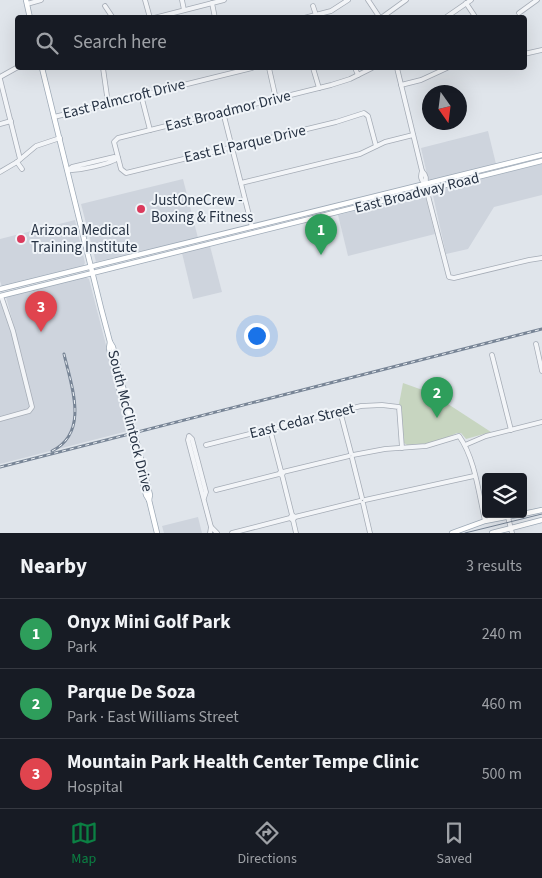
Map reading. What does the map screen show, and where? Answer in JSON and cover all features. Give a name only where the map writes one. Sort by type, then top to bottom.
[{"type":"main road","points":[[26,2],[29,15]]},
{"type":"main road","name":"South McClintock Drive","points":[[42,70],[92,273],[148,486],[149,500],[157,533]]},
{"type":"main road","name":"East Broadway Road","points":[[0,289],[542,155]]},
{"type":"main road","name":"East Broadway Road","points":[[0,295],[542,161]]},
{"type":"main road","points":[[497,166],[499,172]]},
{"type":"main road","points":[[338,206],[339,212]]},
{"type":"main road","points":[[252,227],[254,233]]},
{"type":"main road","points":[[174,246],[175,252]]},
{"type":"main road","points":[[18,291],[28,286],[29,282]]},
{"type":"main road","points":[[527,513],[542,510]]},
{"type":"main road","points":[[452,533],[504,518]]},
{"type":"main road","points":[[492,533],[511,531],[542,520]]},
{"type":"street","points":[[26,2],[41,0]]},
{"type":"street","points":[[145,0],[149,15]]},
{"type":"street","points":[[182,0],[184,10]]},
{"type":"street","points":[[165,15],[224,0]]},
{"type":"street","points":[[313,6],[316,15],[331,11],[348,0]]},
{"type":"street","points":[[368,0],[378,15]]},
{"type":"street","points":[[384,15],[406,0]]},
{"type":"street","points":[[449,15],[471,0]]},
{"type":"street","points":[[519,13],[537,0]]},
{"type":"street","points":[[212,3],[214,15]]},
{"type":"street","points":[[466,3],[474,15]]},
{"type":"street","points":[[105,6],[111,15]]},
{"type":"street","points":[[331,11],[333,15]]},
{"type":"street","points":[[527,53],[542,50]]},
{"type":"street","points":[[15,70],[0,78],[18,160],[22,169]]},
{"type":"street","points":[[103,70],[108,103]]},
{"type":"street","name":"East Palmcroft Drive","points":[[54,117],[243,70]]},
{"type":"street","points":[[269,70],[276,98]]},
{"type":"street","points":[[314,70],[319,88]]},
{"type":"street","points":[[356,70],[358,75]]},
{"type":"street","name":"East Broadmor Drive","points":[[123,172],[114,144],[116,139],[319,88],[368,70]]},
{"type":"street","points":[[397,70],[422,171],[422,181],[425,184],[448,274],[451,278],[542,258]]},
{"type":"street","points":[[401,85],[418,81],[443,70]]},
{"type":"street","points":[[142,95],[150,130]]},
{"type":"street","points":[[223,112],[252,227]]},
{"type":"street","name":"East El Parque Drive","points":[[123,172],[366,114],[369,118],[376,146]]},
{"type":"street","points":[[0,124],[10,121]]},
{"type":"street","points":[[241,184],[360,154],[385,142],[413,135]]},
{"type":"street","name":"East Palmcroft Drive","points":[[0,172],[36,146],[60,138]]},
{"type":"street","points":[[68,170],[72,167],[114,157],[118,158]]},
{"type":"street","points":[[0,295],[13,331],[32,410],[0,419]]},
{"type":"street","points":[[536,344],[542,371]]},
{"type":"street","points":[[492,355],[511,430]]},
{"type":"street","name":"East Cedar Street","points":[[206,445],[340,411],[367,405],[382,405],[399,407],[402,448]]},
{"type":"street","points":[[340,411],[370,533]]},
{"type":"street","points":[[465,445],[486,436],[542,422]]},
{"type":"street","points":[[270,429],[296,533]]},
{"type":"street","points":[[204,498],[206,492],[192,439],[189,436],[188,440],[201,494],[204,498],[211,526],[210,533]]},
{"type":"street","points":[[216,490],[351,456],[431,445],[458,436],[465,445],[486,522]]},
{"type":"street","points":[[232,533],[362,500],[474,476]]},
{"type":"street","points":[[508,518],[511,531]]},
{"type":"street","points":[[211,526],[217,533]]},
{"type":"shaded area","points":[[488,131],[496,164],[431,180],[428,179],[421,148]]},
{"type":"shaded area","points":[[542,164],[542,195],[494,207],[468,249],[446,254],[432,191]]},
{"type":"shaded area","points":[[183,179],[198,238],[96,262],[81,204]]},
{"type":"shaded area","points":[[422,194],[425,195],[435,234],[348,256],[338,215]]},
{"type":"shaded area","points":[[75,220],[85,263],[83,266],[2,287],[0,281],[0,239]]},
{"type":"shaded area","points":[[210,246],[222,292],[193,299],[182,253]]},
{"type":"shaded area","points":[[85,277],[89,279],[128,431],[0,464],[0,300],[12,333],[19,361],[23,360],[6,297]]},
{"type":"shaded area","points":[[198,517],[202,533],[164,533],[162,526]]},
{"type":"green space","points":[[403,383],[431,393],[491,432],[466,439],[461,433],[457,433],[434,443],[407,445],[404,443],[401,407],[399,404]]},
{"type":"tram line","points":[[465,533],[542,514]]},
{"type":"railway","points":[[0,467],[542,329]]},
{"type":"railway","points":[[52,451],[64,443],[71,432],[74,420],[73,393],[64,354]]},
{"type":"place","name":"JustOneCrew - Boxing & Fitness","points":[[141,209]]},
{"type":"place","name":"Arizona Medical Training Institute","points":[[21,239]]},
{"type":"place","name":"Onyx Mini Golf Park","points":[[321,255]]},
{"type":"place","name":"Mountain Park Health Center Tempe Clinic","points":[[41,332]]},
{"type":"place","name":"Parque De Soza","points":[[437,418]]}]
